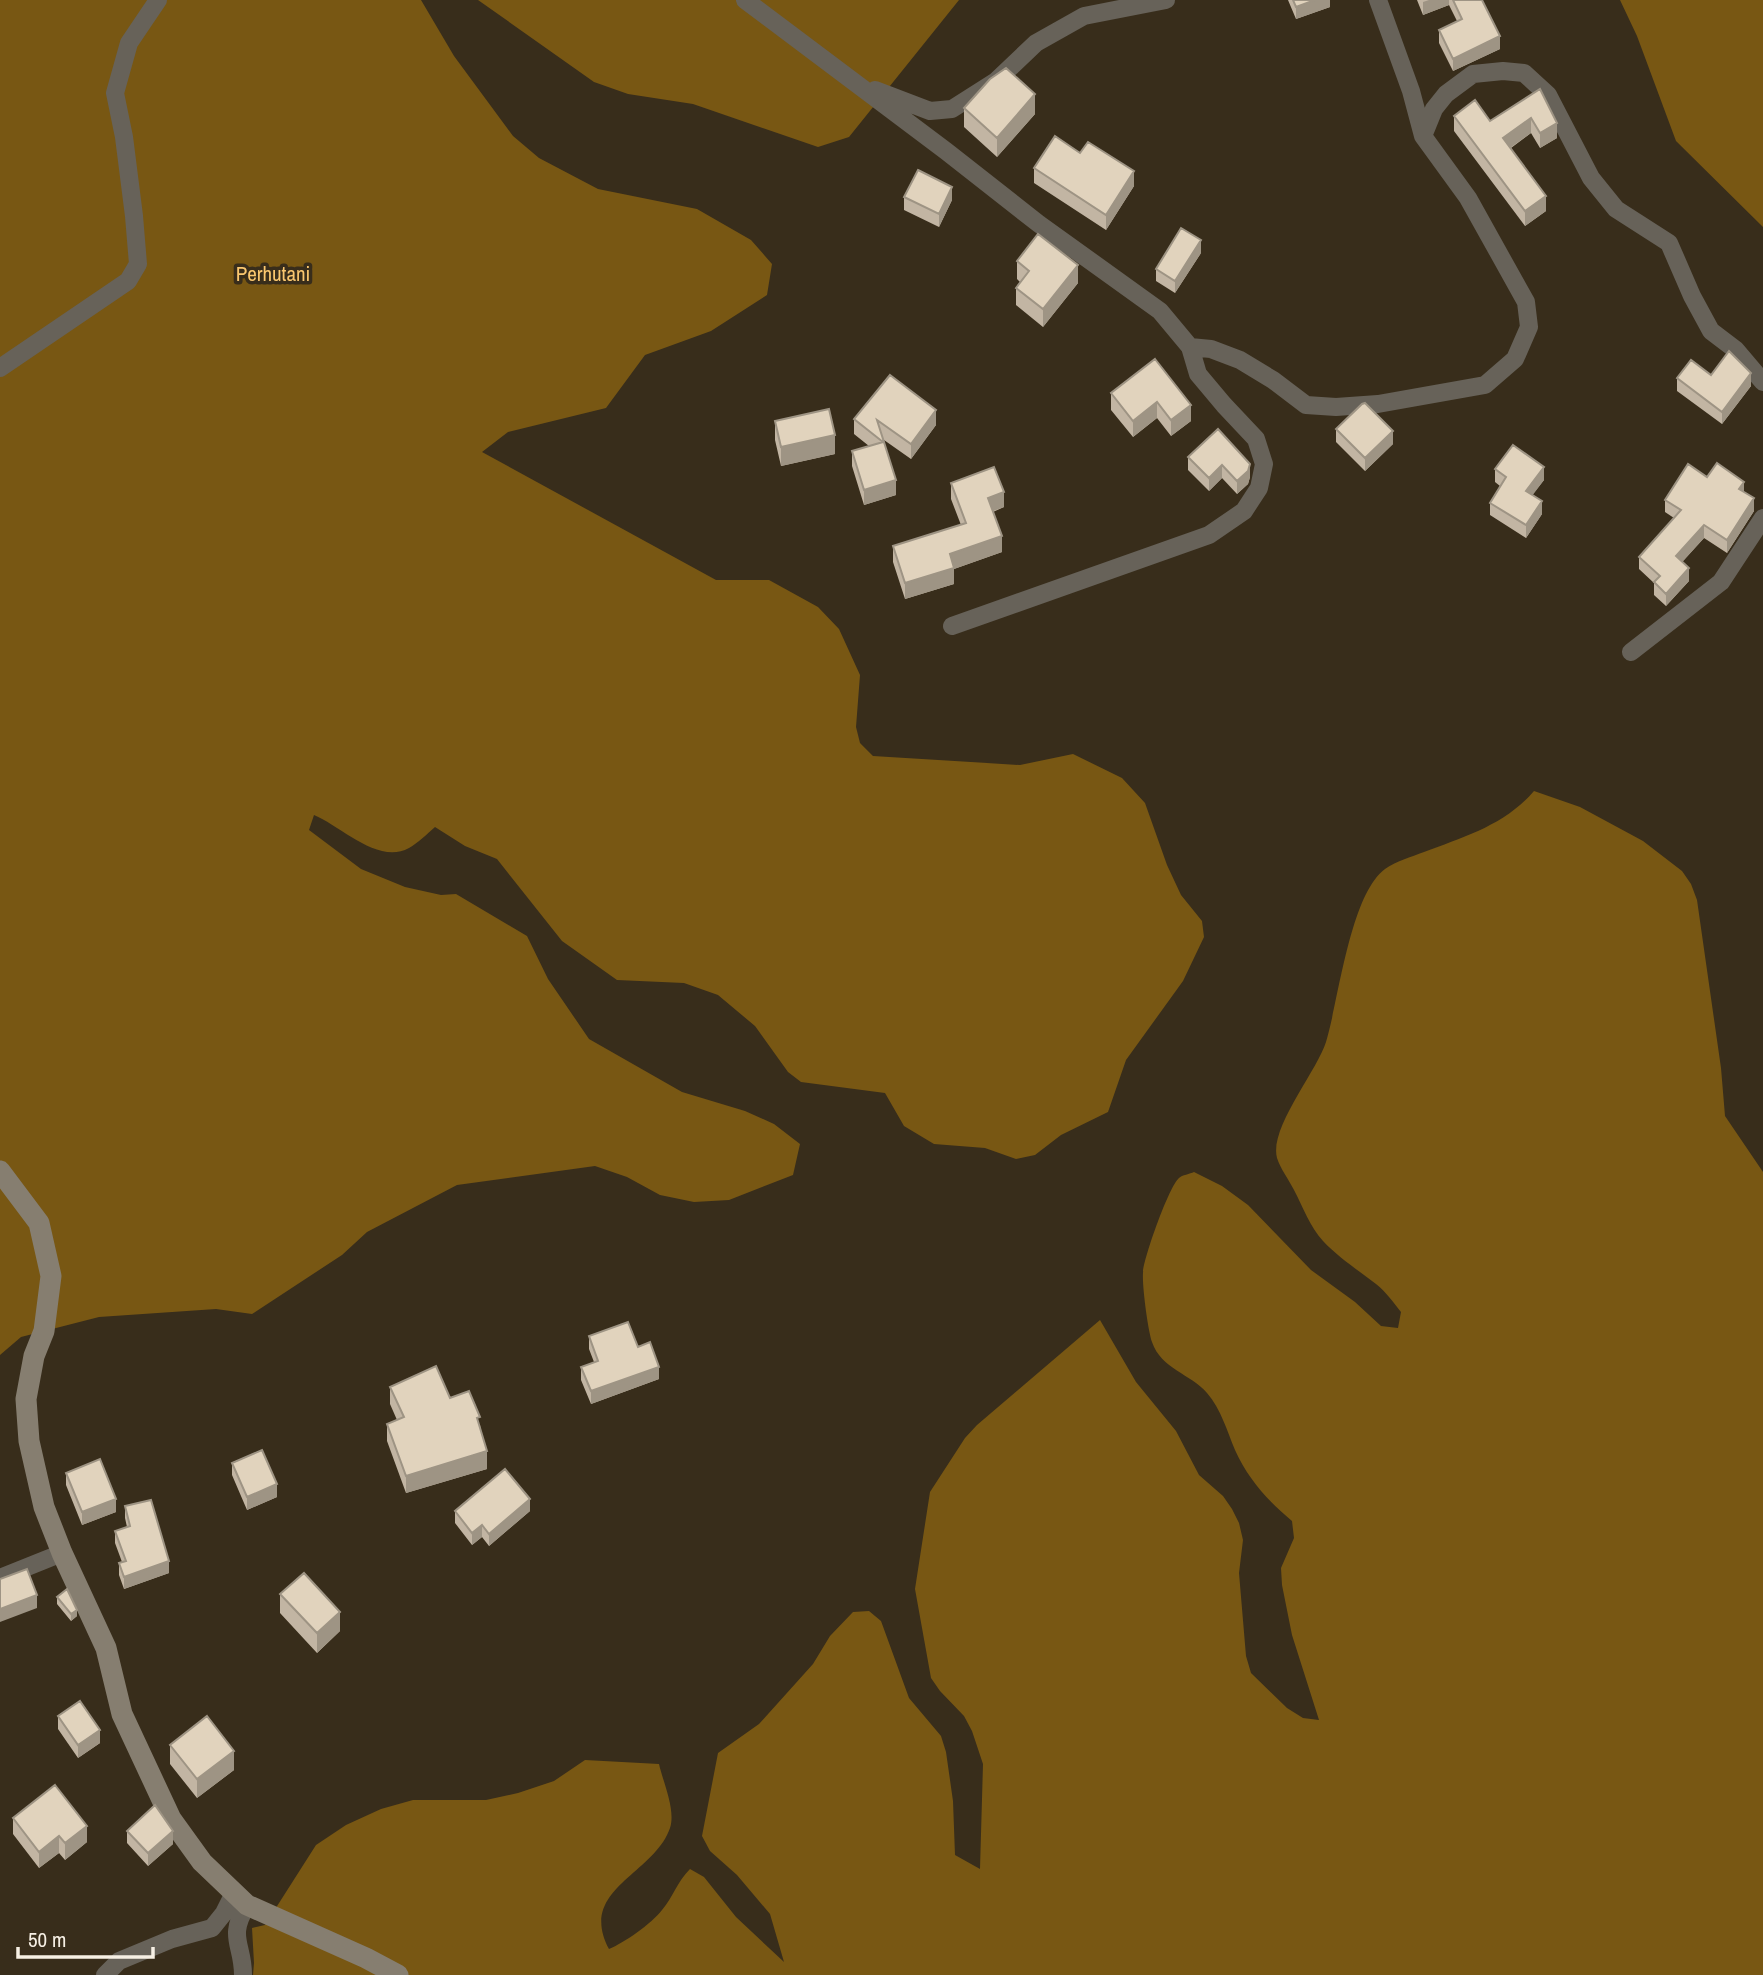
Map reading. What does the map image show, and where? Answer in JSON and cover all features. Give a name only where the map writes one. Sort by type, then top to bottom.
[{"type":"main road","points":[[0,1171],[39,1223],[51,1276],[44,1331],[34,1356],[26,1399],[30,1441],[44,1507],[106,1648],[122,1714],[171,1819],[202,1862],[241,1899],[398,1975]]},
{"type":"street","points":[[0,368],[128,281],[135,272],[138,264],[134,216],[124,137],[115,93],[129,43],[158,0]]},
{"type":"street","points":[[744,0],[1039,224],[1160,312],[1190,347],[1198,374],[1256,439],[1264,464],[1259,488],[1244,511],[1209,535],[952,626]]},
{"type":"street","points":[[838,71],[893,98],[930,111],[952,109],[996,81],[1036,43],[1084,16],[1166,0]]},
{"type":"street","points":[[1190,347],[1211,349],[1240,359],[1306,405],[1336,407],[1378,404],[1485,384],[1515,359],[1529,327],[1526,302],[1468,198],[1423,136],[1411,91],[1378,0]]},
{"type":"street","points":[[1423,136],[1434,109],[1446,94],[1473,74],[1503,71],[1524,73],[1548,95],[1591,178],[1616,209],[1669,243],[1711,331],[1736,350],[1763,382]]},
{"type":"street","points":[[1631,652],[1721,582],[1763,518]]},
{"type":"street","points":[[0,1578],[62,1553]]},
{"type":"street","points":[[105,1975],[119,1961],[172,1939],[212,1928],[224,1913],[241,1899]]},
{"type":"street","points":[[241,1899],[236,1930],[243,1975]]},
{"type":"green space","name":"Perhutani","points":[[0,0],[421,0],[454,56],[513,136],[539,158],[598,189],[697,209],[751,240],[772,264],[767,295],[711,331],[645,355],[606,408],[508,432],[482,452],[716,580],[769,580],[818,607],[839,629],[860,675],[856,727],[860,743],[873,756],[1020,765],[1073,754],[1122,778],[1145,803],[1167,865],[1181,895],[1202,921],[1204,937],[1183,981],[1126,1060],[1108,1112],[1061,1135],[1035,1155],[1016,1159],[985,1148],[934,1144],[904,1126],[885,1093],[801,1082],[788,1072],[755,1026],[718,995],[684,983],[617,980],[562,941],[497,859],[465,846],[435,827],[409,848],[385,852],[360,842],[314,815],[309,830],[361,869],[405,887],[441,895],[456,894],[527,936],[548,979],[589,1039],[682,1092],[745,1111],[774,1124],[800,1144],[793,1175],[729,1200],[694,1202],[660,1195],[627,1177],[595,1166],[457,1185],[367,1232],[342,1255],[252,1314],[216,1309],[99,1317],[21,1337],[0,1355]]},
{"type":"green space","points":[[478,0],[959,0],[849,137],[818,147],[693,104],[628,94],[594,82]]},
{"type":"green space","points":[[1620,0],[1763,0],[1763,227],[1676,141],[1637,36]]},
{"type":"green space","points":[[1534,791],[1580,807],[1643,841],[1682,871],[1691,884],[1697,900],[1721,1068],[1725,1116],[1763,1172],[1763,1975],[253,1975],[252,1928],[265,1925],[316,1845],[346,1825],[381,1809],[413,1800],[486,1800],[518,1793],[554,1781],[585,1760],[659,1764],[671,1813],[670,1828],[661,1844],[610,1897],[603,1911],[602,1929],[609,1949],[637,1932],[657,1915],[690,1869],[704,1877],[736,1917],[784,1962],[770,1914],[737,1875],[710,1851],[702,1836],[718,1753],[759,1724],[813,1664],[830,1636],[853,1612],[869,1611],[881,1621],[909,1698],[941,1736],[953,1801],[955,1855],[980,1869],[983,1764],[964,1716],[931,1678],[915,1589],[930,1492],[965,1438],[977,1425],[1100,1320],[1136,1382],[1176,1431],[1199,1475],[1223,1496],[1239,1523],[1243,1540],[1239,1573],[1246,1656],[1251,1673],[1287,1708],[1303,1718],[1319,1720],[1292,1635],[1282,1585],[1281,1568],[1294,1538],[1292,1521],[1267,1497],[1246,1471],[1212,1399],[1200,1386],[1162,1359],[1156,1351],[1150,1336],[1146,1308],[1144,1266],[1169,1194],[1180,1177],[1194,1172],[1222,1186],[1248,1205],[1311,1270],[1355,1302],[1381,1326],[1398,1328],[1401,1312],[1389,1297],[1336,1253],[1314,1230],[1280,1166],[1276,1146],[1287,1116],[1326,1042],[1354,924],[1373,882],[1394,864],[1469,835],[1497,821],[1523,803]]},
{"type":"building","points":[[1293,0],[1315,0],[1296,7]]},
{"type":"building","points":[[1453,0],[1482,0],[1500,36],[1453,59],[1439,30],[1462,19]]},
{"type":"building","points":[[1006,68],[1035,94],[997,138],[964,108],[990,79]]},
{"type":"building","points":[[1540,89],[1557,123],[1540,133],[1531,118],[1503,138],[1546,196],[1525,211],[1454,116],[1475,100],[1490,121]]},
{"type":"building","points":[[1055,136],[1080,153],[1088,142],[1134,171],[1106,215],[1034,168]]},
{"type":"building","points":[[918,170],[952,187],[939,214],[904,197]]},
{"type":"building","points":[[1181,228],[1201,240],[1175,281],[1156,269]]},
{"type":"building","points":[[1038,234],[1078,265],[1043,309],[1016,288],[1029,271],[1017,261]]},
{"type":"building","points":[[1729,351],[1751,373],[1722,412],[1677,378],[1691,360],[1711,375]]},
{"type":"building","points":[[1155,359],[1191,405],[1171,420],[1157,402],[1133,421],[1111,393]]},
{"type":"building","points":[[890,375],[936,410],[911,444],[877,420],[896,480],[864,490],[852,451],[883,442],[854,419]]},
{"type":"building","points":[[1365,403],[1393,431],[1365,458],[1336,429]]},
{"type":"building","points":[[829,409],[835,435],[781,447],[775,421]]},
{"type":"building","points":[[1218,429],[1250,464],[1248,471],[1237,481],[1222,465],[1209,478],[1188,457]]},
{"type":"building","points":[[1513,445],[1544,467],[1526,491],[1542,501],[1526,525],[1490,503],[1506,477],[1495,469]]},
{"type":"building","points":[[1717,463],[1744,482],[1739,489],[1754,498],[1727,540],[1704,525],[1676,556],[1689,568],[1666,594],[1654,582],[1660,576],[1639,557],[1681,510],[1665,500],[1688,464],[1707,477]]},
{"type":"building","points":[[994,467],[1004,492],[988,498],[1002,536],[950,554],[954,568],[905,583],[893,546],[966,523],[951,483]]},
{"type":"building","points":[[628,1322],[638,1347],[650,1342],[659,1367],[591,1391],[581,1367],[598,1361],[589,1336]]},
{"type":"building","points":[[436,1366],[450,1398],[469,1391],[480,1417],[477,1418],[487,1451],[406,1476],[387,1424],[404,1417],[390,1387]]},
{"type":"building","points":[[262,1450],[277,1484],[247,1497],[232,1463]]},
{"type":"building","points":[[100,1459],[116,1499],[82,1512],[66,1473]]},
{"type":"building","points":[[505,1469],[530,1499],[489,1534],[482,1525],[472,1533],[455,1511]]},
{"type":"building","points":[[151,1500],[169,1561],[124,1577],[119,1563],[126,1561],[115,1531],[130,1526],[125,1506]]},
{"type":"building","points":[[27,1569],[37,1595],[0,1609],[0,1579]]},
{"type":"building","points":[[304,1573],[340,1612],[317,1633],[280,1594]]},
{"type":"building","points":[[67,1589],[77,1610],[71,1614],[57,1597]]},
{"type":"building","points":[[80,1701],[100,1730],[78,1745],[58,1716]]},
{"type":"building","points":[[207,1716],[234,1751],[197,1779],[170,1745]]},
{"type":"building","points":[[55,1785],[87,1826],[65,1843],[59,1836],[39,1852],[13,1818]]},
{"type":"building","points":[[155,1805],[173,1831],[148,1853],[127,1831]]}]
